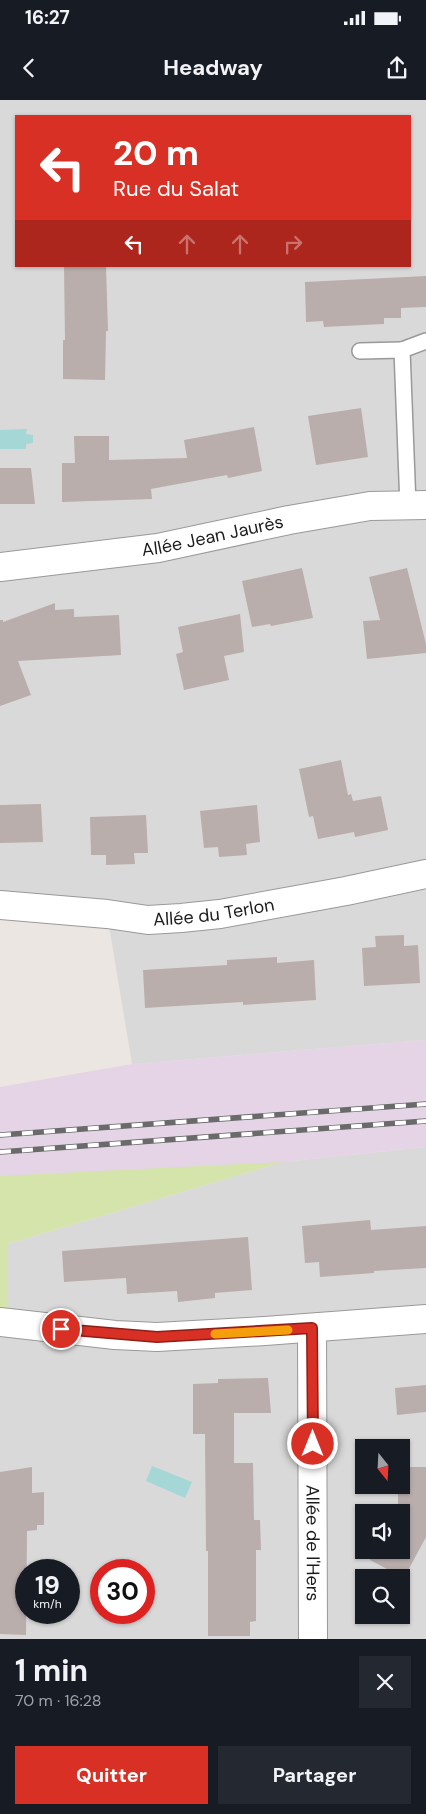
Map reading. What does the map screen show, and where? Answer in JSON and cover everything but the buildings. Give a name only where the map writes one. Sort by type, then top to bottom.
[{"type":"street","name":"Allée Jean Jaurès","points":[[0,567],[158,548],[298,518],[370,506],[417,505]]},
{"type":"street","name":"Allée du Terlon","points":[[0,905],[107,914],[148,920],[181,918],[220,914],[426,874]]},
{"type":"street","points":[[0,1322],[157,1337],[426,1319]]},
{"type":"street","name":"Allée de l'Hers","points":[[312,1328],[313,1639]]},
{"type":"lane","points":[[360,351],[402,350],[426,341]]},
{"type":"lane","points":[[402,350],[417,505]]},
{"type":"shaded area","points":[[0,100],[426,100],[426,1040],[132,1064],[107,914],[0,905]]},
{"type":"shaded area","points":[[426,1040],[426,1147],[283,1162],[0,1233],[0,1087],[132,1064]]},
{"type":"shaded area","points":[[426,1147],[426,1639],[0,1639],[0,1322],[7,1322],[7,1244],[283,1162]]},
{"type":"green space","points":[[283,1162],[7,1244],[7,1323],[0,1322],[0,1176]]},
{"type":"water","points":[[27,429],[26,434],[33,435],[33,443],[26,444],[26,449],[0,449],[0,430]]},
{"type":"water","points":[[152,1466],[192,1482],[185,1498],[146,1481]]},
{"type":"railway","points":[[0,1135],[426,1104]]},
{"type":"railway","points":[[0,1152],[426,1121]]},
{"type":"slow traffic","points":[[215,1334],[288,1330]]},
{"type":"route","points":[[61,1329],[157,1337],[312,1328],[313,1444]]}]
